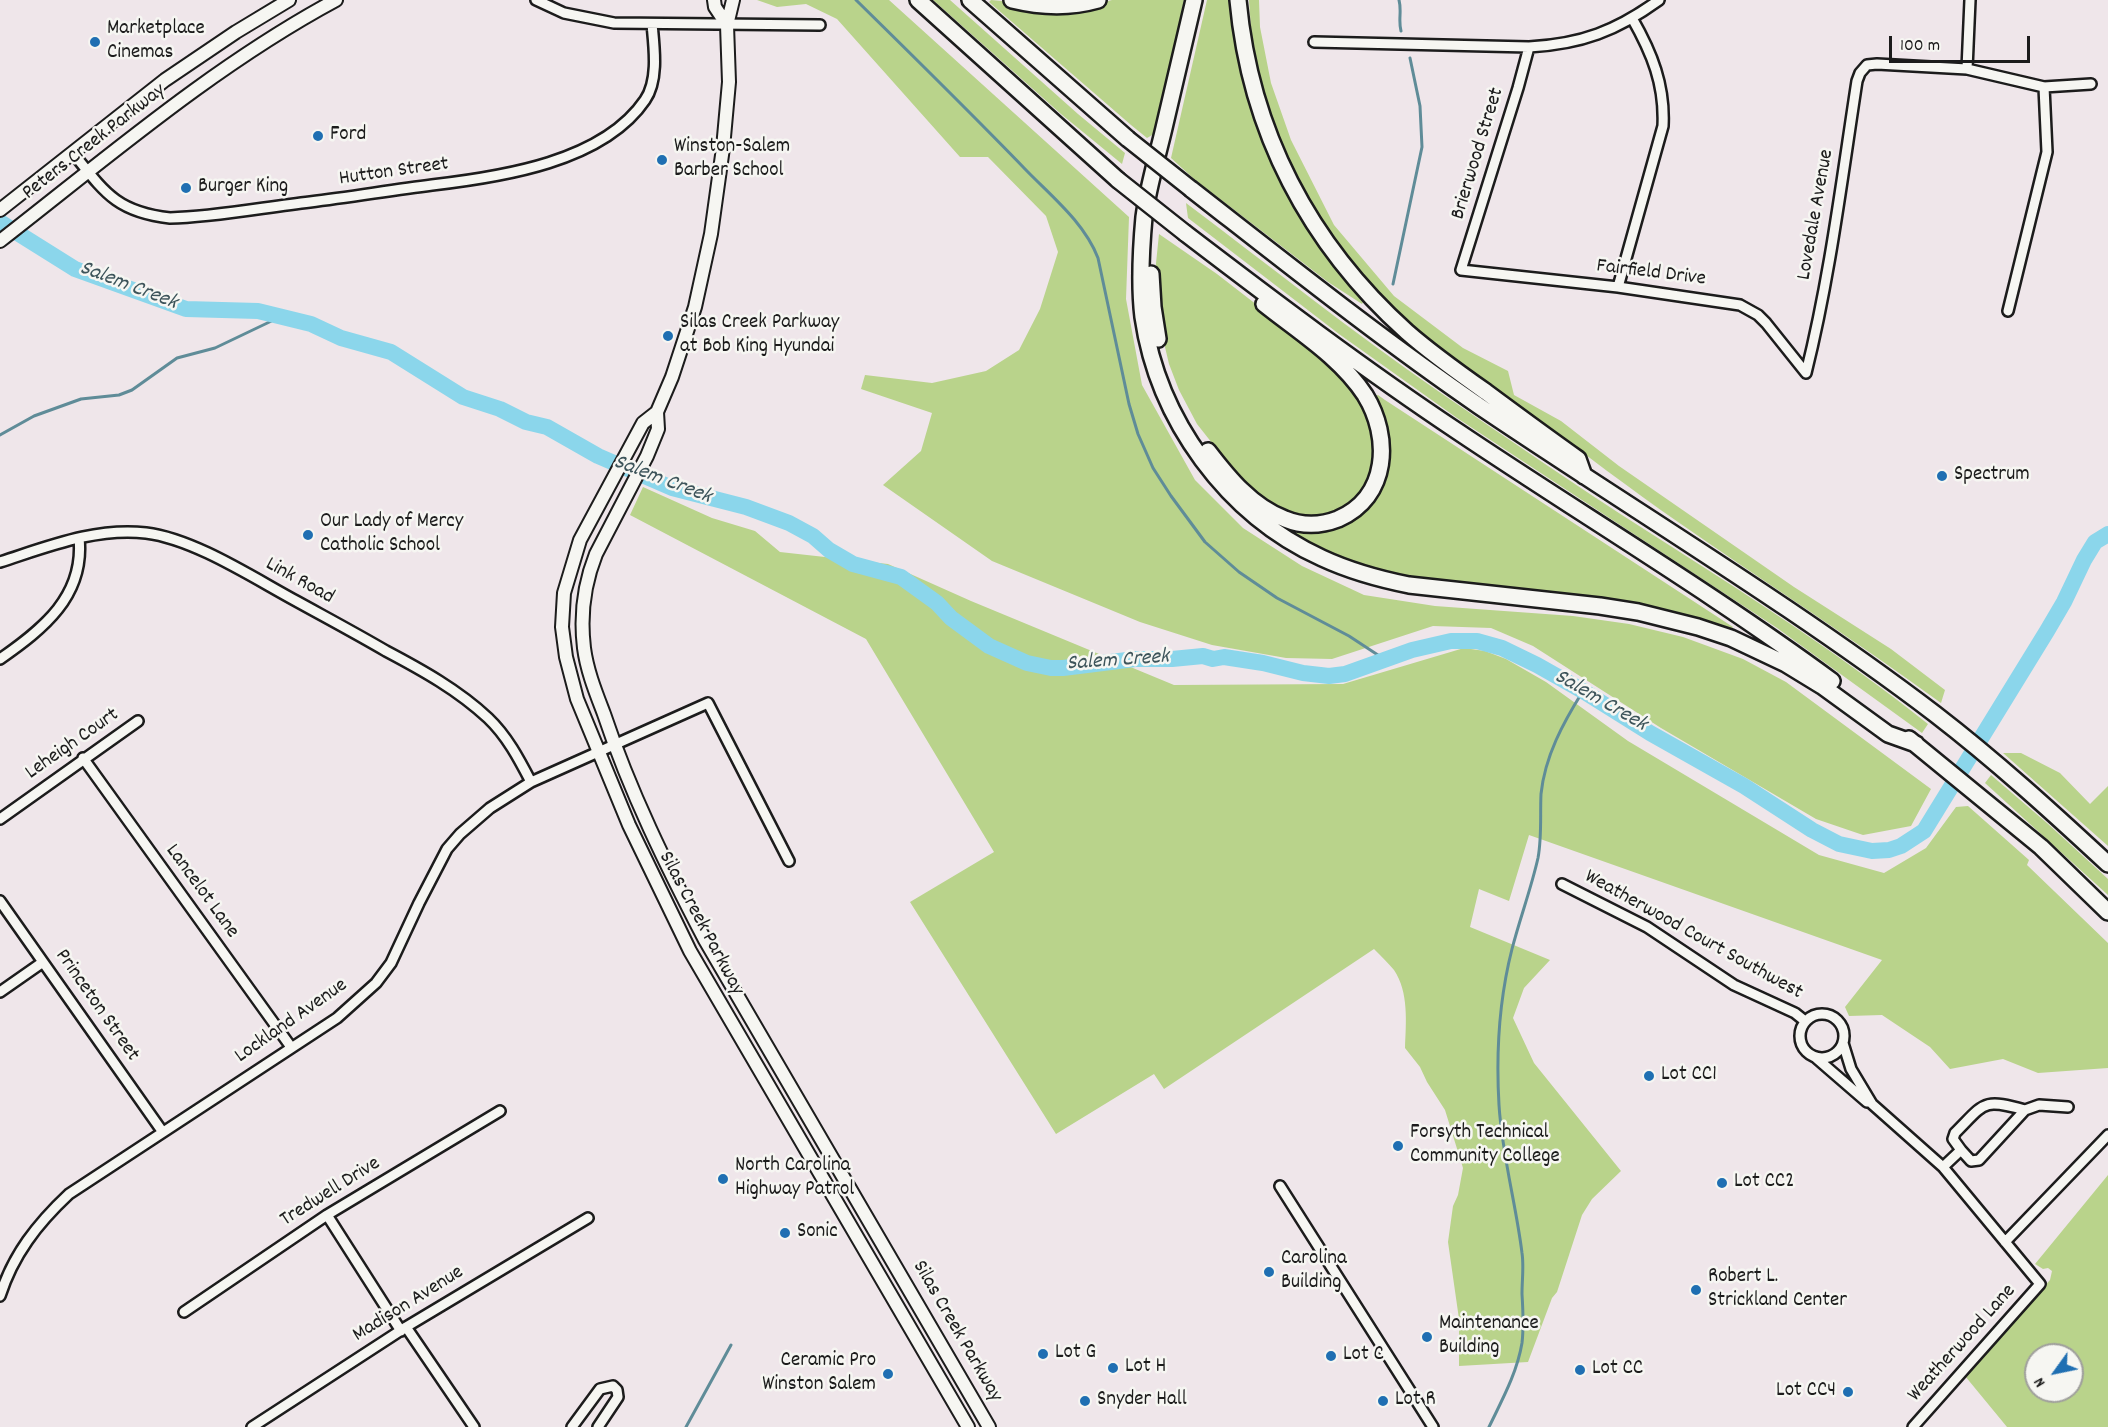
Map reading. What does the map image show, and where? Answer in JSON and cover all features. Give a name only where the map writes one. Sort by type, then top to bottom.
[{"type":"highway","points":[[918,0],[1118,180],[1226,264],[1466,437],[1755,627],[1828,678],[1916,744],[2041,847],[2108,912]]},
{"type":"highway","points":[[970,0],[1128,139],[1379,334],[1478,405],[1813,626],[1934,714],[1996,764],[2038,799],[2108,864]]},
{"type":"highway","points":[[1012,0],[1045,6],[1065,6],[1098,0]]},
{"type":"highway","points":[[1194,0],[1145,215],[1141,294],[1148,340],[1168,403],[1189,441],[1228,492],[1263,522],[1302,548],[1344,567],[1386,580],[1429,588],[1638,612],[1688,624],[1731,638],[1786,664],[1822,686],[1888,734],[1916,744]]},
{"type":"highway","points":[[1204,0],[1161,182],[1154,222],[1151,286],[1161,352],[1175,392],[1193,429],[1218,464],[1252,500],[1274,515],[1296,523],[1320,524],[1344,516],[1354,510],[1369,494],[1375,485],[1381,465],[1382,438],[1373,411],[1358,385],[1335,360],[1239,285],[1226,264]]},
{"type":"highway","points":[[1238,0],[1246,59],[1271,142],[1289,183],[1332,250],[1374,300],[1409,334],[1439,359],[1578,459],[1584,476]]},
{"type":"main road","name":"Peters Creek Parkway","points":[[0,210],[165,80],[236,32],[289,0]]},
{"type":"main road","name":"Peters Creek Parkway","points":[[0,241],[177,104],[288,26],[336,0]]},
{"type":"main road","name":"Silas Creek Parkway","points":[[714,0],[715,7],[727,25]]},
{"type":"main road","name":"Silas Creek Parkway","points":[[733,0],[727,25],[728,103],[717,199],[709,245],[690,323],[672,377],[657,412],[658,429],[647,456],[590,570],[583,607],[583,629],[588,667],[615,746],[676,883],[705,940],[989,1427]]},
{"type":"main road","name":"Silas Creek Parkway","points":[[657,412],[643,423],[580,540],[564,593],[562,627],[566,657],[577,699],[637,845],[690,951],[968,1427]]},
{"type":"main road","points":[[876,1271],[890,1280],[946,1375],[957,1374]]},
{"type":"street","points":[[536,0],[548,7],[580,17],[614,23],[820,25]]},
{"type":"street","points":[[1314,42],[1529,47],[1576,42],[1632,18],[1659,0]]},
{"type":"street","points":[[1970,0],[1967,69],[2044,87],[2091,84]]},
{"type":"street","points":[[1618,287],[1663,126],[1664,110],[1659,75],[1653,57],[1632,18]]},
{"type":"street","name":"Hutton Street","points":[[73,153],[109,196],[124,207],[157,217],[170,218],[438,185],[518,170],[551,161],[599,142],[636,112],[646,99],[652,83],[652,24]]},
{"type":"street","name":"Brierwood Street","points":[[1461,270],[1529,47]]},
{"type":"street","name":"Lovedale Avenue","points":[[1806,373],[1827,268],[1860,73],[1866,65],[1877,64],[1967,69]]},
{"type":"street","points":[[2008,311],[2047,152],[2044,87]]},
{"type":"street","name":"Fairfield Drive","points":[[1461,270],[1618,287],[1740,304],[1766,323],[1806,373]]},
{"type":"street","name":"Link Road","points":[[0,562],[79,538],[104,533],[147,533],[184,543],[444,683],[500,731],[513,748],[531,782]]},
{"type":"street","points":[[0,659],[49,621],[64,601],[77,576],[80,560],[79,538]]},
{"type":"street","name":"Lockland Avenue","points":[[0,1296],[16,1257],[49,1212],[69,1194],[337,1018],[376,983],[391,963],[447,849],[460,834],[490,808],[531,782],[708,703],[789,861]]},
{"type":"street","name":"Leheigh Court","points":[[0,819],[138,721]]},
{"type":"street","name":"Lancelot Lane","points":[[83,758],[291,1047]]},
{"type":"street","name":"Weatherwood Court Southwest","points":[[1563,884],[1647,927],[1734,985],[1796,1013],[1805,1021]]},
{"type":"street","name":"Princeton Street","points":[[0,901],[162,1131]]},
{"type":"street","points":[[0,992],[44,962]]},
{"type":"street","name":"Weatherwood Court Southwest","points":[[1872,1104],[1851,1069],[1843,1043],[1843,1028],[1833,1017],[1818,1014],[1805,1021],[1800,1034],[1803,1048],[1872,1104],[1943,1167],[2040,1284]]},
{"type":"street","points":[[1815,1057],[1828,1057],[1834,1054],[1843,1043]]},
{"type":"street","points":[[2025,1110],[1993,1103],[1983,1105],[1955,1133],[1953,1139],[1971,1161],[1979,1160],[2025,1110],[2038,1105],[2068,1107]]},
{"type":"street","name":"Tredwell Drive","points":[[184,1312],[327,1215],[500,1111]]},
{"type":"street","points":[[2005,1242],[2108,1135]]},
{"type":"street","points":[[1943,1167],[1961,1150]]},
{"type":"street","points":[[1280,1186],[1433,1427]]},
{"type":"street","points":[[327,1215],[403,1329],[474,1427]]},
{"type":"street","name":"Madison Avenue","points":[[252,1427],[403,1329],[588,1218]]},
{"type":"street","name":"Weatherwood Lane","points":[[1913,1427],[2040,1284]]},
{"type":"street","points":[[572,1427],[600,1389],[613,1386],[617,1390],[618,1397],[598,1427]]},
{"type":"green space","points":[[757,0],[889,0],[1129,217],[1126,299],[1142,385],[1195,480],[1243,528],[1302,566],[1364,595],[1435,606],[1573,616],[1629,624],[1683,637],[1743,659],[1786,682],[1931,789],[1911,826],[1863,835],[1816,819],[1661,728],[1533,646],[1491,628],[1433,626],[1332,659],[1286,658],[1212,645],[1140,622],[992,561],[883,485],[921,451],[932,413],[861,389],[865,375],[932,383],[986,371],[1019,350],[1040,309],[1058,252],[1046,216],[988,157],[960,157],[837,19],[806,4],[777,7]]},
{"type":"green space","points":[[933,0],[950,0],[1125,153],[1122,164],[1061,114]]},
{"type":"green space","points":[[991,0],[1080,8],[1112,0],[1184,0],[1154,134],[1147,138],[1131,125],[989,2]]},
{"type":"green space","points":[[1207,0],[1231,0],[1238,55],[1245,83],[1273,162],[1306,223],[1364,300],[1362,304],[1328,282],[1194,179],[1171,158]]},
{"type":"green space","points":[[1249,0],[1259,0],[1260,27],[1271,83],[1291,140],[1334,225],[1394,296],[1463,348],[1508,371],[1514,395],[1561,421],[1619,466],[1794,587],[1891,649],[1945,690],[1941,703],[1642,497],[1441,350],[1375,290],[1355,268],[1320,218],[1291,163],[1279,135],[1260,76],[1253,46]]},
{"type":"green space","points":[[1186,203],[1406,369],[1594,497],[1719,577],[1860,672],[1928,724],[1922,733],[1777,628],[1457,418],[1339,334],[1188,218]]},
{"type":"green space","points":[[1159,234],[1217,274],[1328,360],[1349,381],[1375,428],[1375,466],[1361,494],[1342,511],[1318,518],[1282,512],[1238,476],[1197,424],[1179,390],[1169,364],[1160,326],[1155,273]]},
{"type":"green space","points":[[1378,395],[1733,627],[1729,632],[1378,572],[1322,552],[1293,533],[1295,526],[1307,528],[1375,493],[1375,396]]},
{"type":"green space","points":[[643,487],[712,518],[755,531],[780,552],[888,564],[1174,685],[1343,684],[1464,648],[1485,651],[1506,659],[1546,682],[1628,741],[1819,855],[1884,873],[1926,848],[1956,807],[1968,806],[2029,860],[2027,865],[2108,943],[2108,1068],[2038,1073],[2003,1059],[1950,1069],[1930,1047],[1882,1015],[1849,1016],[1845,1007],[1882,960],[1529,835],[1509,901],[1479,889],[1470,927],[1550,960],[1524,988],[1513,1018],[1534,1063],[1621,1171],[1592,1199],[1582,1215],[1557,1292],[1552,1298],[1528,1362],[1459,1366],[1459,1319],[1448,1242],[1453,1206],[1458,1195],[1463,1168],[1445,1110],[1420,1067],[1405,1048],[1404,998],[1394,970],[1374,949],[1164,1089],[1154,1074],[1056,1134],[910,902],[994,852],[866,639],[630,515]]},
{"type":"green space","points":[[2003,753],[2021,753],[2060,773],[2090,804],[2108,786],[2108,846]]},
{"type":"green space","points":[[1991,775],[2108,879],[2108,895],[1985,783]]},
{"type":"green space","points":[[2108,1175],[2108,1427],[2007,1427],[1965,1376],[2050,1280],[2052,1271],[2048,1268],[2043,1269],[2035,1264]]},
{"type":"waterway","points":[[856,0],[1056,200],[1076,221],[1092,245],[1098,258],[1129,404],[1138,434],[1153,468],[1205,542],[1239,572],[1277,598],[1349,636],[1384,659]]},
{"type":"waterway","points":[[1399,0],[1401,31]]},
{"type":"waterway","points":[[1393,284],[1422,147],[1420,106],[1410,58]]},
{"type":"waterway","name":"Salem Creek","points":[[0,222],[75,269],[186,309],[258,311],[311,324],[341,338],[391,352],[463,397],[500,409],[526,422],[547,427],[598,456],[672,488],[746,507],[789,523],[813,536],[829,550],[853,564],[901,577],[989,646],[1027,663],[1063,668],[1135,659],[1203,656],[1213,659],[1224,657],[1263,663],[1303,673],[1329,676],[1345,674],[1412,650],[1451,641],[1477,641],[1502,648],[1537,665],[1744,786],[1812,830],[1839,844],[1872,851],[1889,850],[1901,846],[1924,831],[2047,631],[2095,542],[2108,534]]},
{"type":"waterway","points":[[0,435],[34,416],[81,399],[119,395],[132,390],[177,358],[215,348],[282,316]]},
{"type":"waterway","points":[[1489,1427],[1517,1365],[1523,1330],[1523,1258],[1499,1105],[1498,1047],[1501,1007],[1512,949],[1538,858],[1541,794],[1546,766],[1562,728],[1583,691]]},
{"type":"waterway","points":[[686,1427],[731,1345]]},
{"type":"place","name":"Marketplace Cinemas","points":[[95,42]]},
{"type":"place","name":"Ford","points":[[318,136]]},
{"type":"place","name":"Winston-Salem Barber School","points":[[662,160]]},
{"type":"place","name":"Burger King","points":[[186,188]]},
{"type":"place","name":"Silas Creek Parkway at Bob King Hyundai","points":[[668,336]]},
{"type":"place","name":"Spectrum","points":[[1942,476]]},
{"type":"place","name":"Our Lady of Mercy Catholic School","points":[[308,535]]},
{"type":"place","name":"Lot CC1","points":[[1649,1076]]},
{"type":"place","name":"Forsyth Technical Community College","points":[[1398,1146]]},
{"type":"place","name":"North Carolina Highway Patrol","points":[[723,1179]]},
{"type":"place","name":"Lot CC2","points":[[1722,1183]]},
{"type":"place","name":"Sonic","points":[[785,1233]]},
{"type":"place","name":"Carolina Building","points":[[1269,1272]]},
{"type":"place","name":"Robert L. Strickland Center","points":[[1696,1290]]},
{"type":"place","name":"Maintenance Building","points":[[1427,1337]]},
{"type":"place","name":"Lot G","points":[[1043,1354]]},
{"type":"place","name":"Lot C","points":[[1331,1356]]},
{"type":"place","name":"Lot H","points":[[1113,1368]]},
{"type":"place","name":"Lot CC","points":[[1580,1370]]},
{"type":"place","name":"Ceramic Pro Winston Salem","points":[[888,1374]]},
{"type":"place","name":"Lot CC4","points":[[1848,1392]]},
{"type":"place","name":"Snyder Hall","points":[[1085,1401]]},
{"type":"place","name":"Lot R","points":[[1383,1401]]}]
